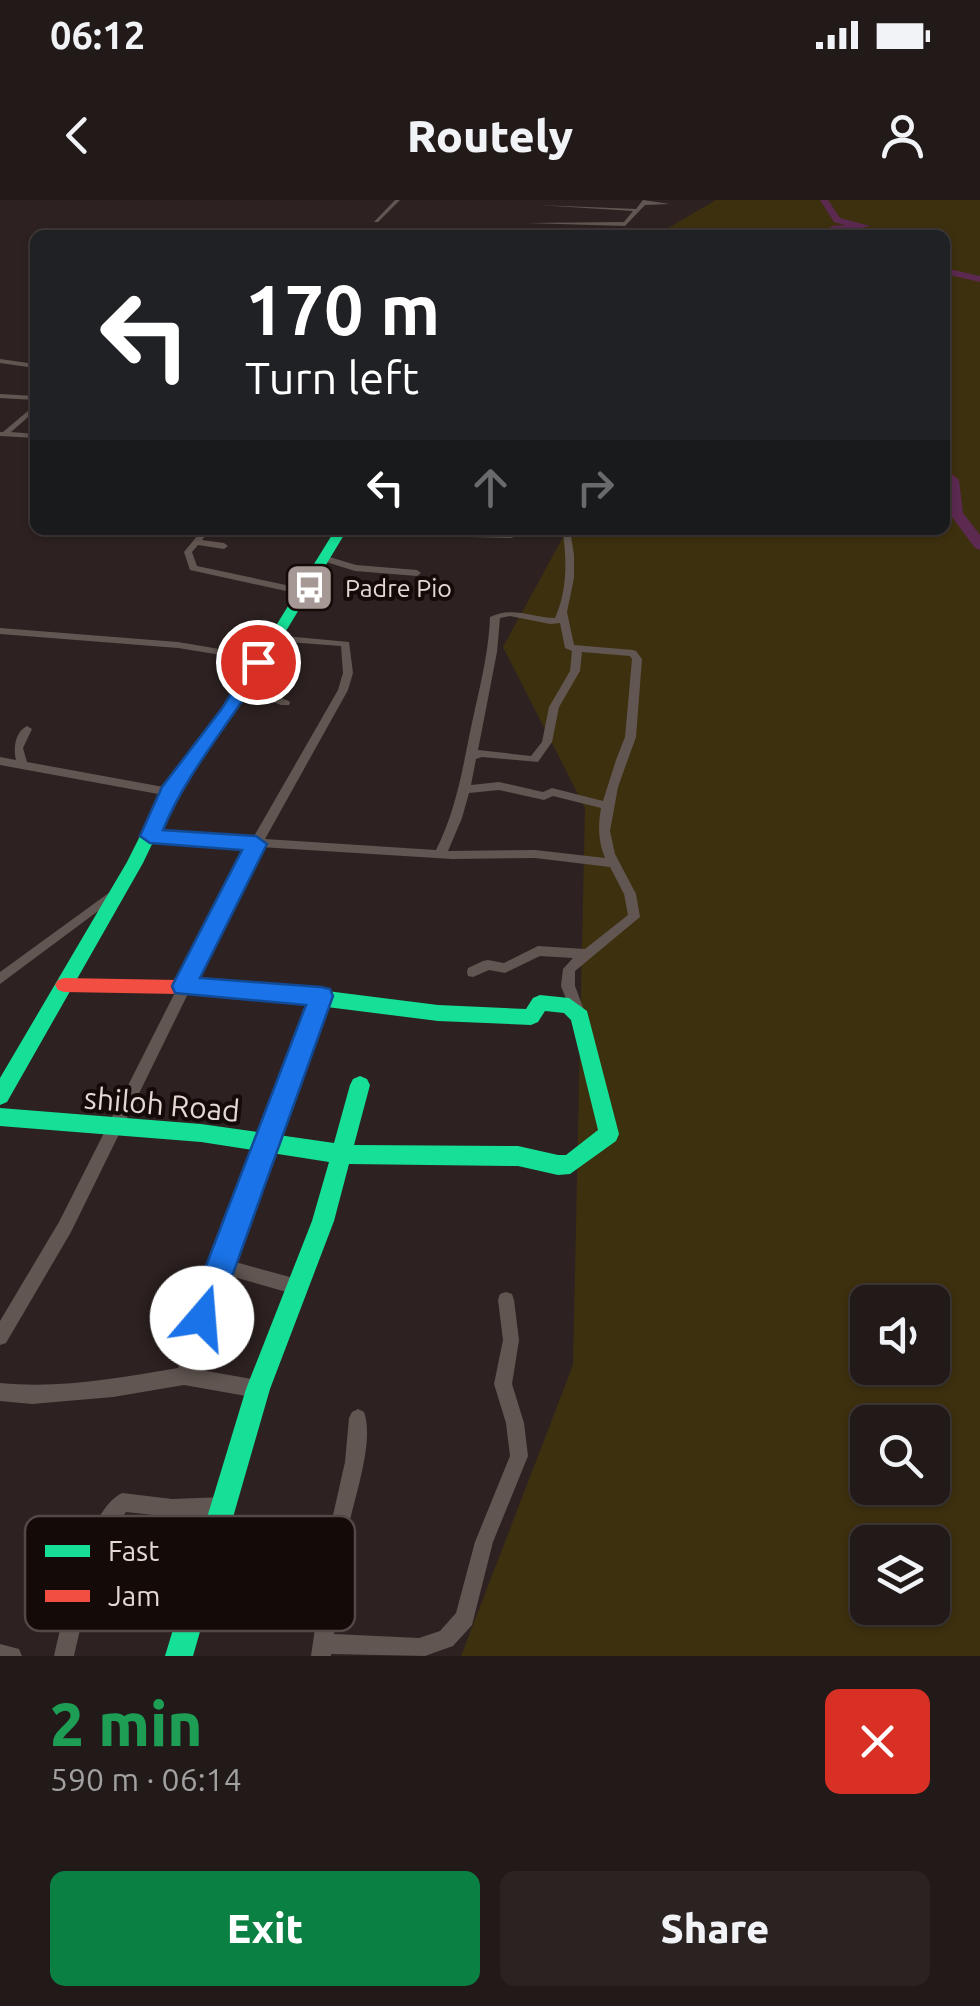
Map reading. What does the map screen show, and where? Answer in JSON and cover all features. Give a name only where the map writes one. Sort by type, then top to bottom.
[{"type":"street","points":[[376,220],[398,200]]},
{"type":"street","points":[[525,230],[542,202],[636,210]]},
{"type":"street","points":[[529,223],[627,224],[644,202],[668,204]]},
{"type":"street","points":[[597,224],[607,206]]},
{"type":"street","points":[[0,360],[30,365]]},
{"type":"street","points":[[0,396],[30,398]]},
{"type":"street","points":[[5,432],[30,411]]},
{"type":"street","points":[[4,420],[5,432]]},
{"type":"street","points":[[5,432],[30,435]]},
{"type":"street","points":[[201,535],[188,558],[196,569],[300,591]]},
{"type":"street","points":[[0,1096],[150,836],[169,792],[244,687],[338,535]]},
{"type":"street","points":[[480,535],[511,535]]},
{"type":"street","points":[[473,972],[488,965],[505,968],[538,951],[594,953],[627,931],[634,913],[633,897],[611,863],[604,833],[631,736],[629,717],[637,701],[636,655],[569,646],[563,613],[571,568],[566,535]]},
{"type":"street","points":[[195,542],[224,546]]},
{"type":"street","points":[[324,558],[356,568],[417,573]]},
{"type":"street","points":[[441,852],[456,822],[472,758],[496,615],[519,614],[540,622],[558,621],[563,613]]},
{"type":"street","points":[[0,631],[206,650],[250,656],[258,662]]},
{"type":"street","points":[[0,1336],[65,1227],[256,844],[341,694],[348,673],[346,644],[274,638]]},
{"type":"street","points":[[472,758],[481,753],[522,759],[540,756],[554,707],[575,671],[578,650]]},
{"type":"street","points":[[244,687],[285,703]]},
{"type":"street","points":[[22,765],[18,748],[27,729]]},
{"type":"street","points":[[0,761],[169,792]]},
{"type":"street","points":[[464,790],[499,786],[544,796],[552,792],[609,806]]},
{"type":"street","points":[[150,836],[478,856],[535,854],[611,863]]},
{"type":"street","points":[[0,979],[119,890]]},
{"type":"street","points":[[577,1010],[567,973],[585,954]]},
{"type":"street","points":[[64,985],[184,986],[321,996],[469,1016],[531,1017],[540,1003],[567,1005],[577,1010]]},
{"type":"street","points":[[184,1376],[218,1265],[321,996]]},
{"type":"street","name":"shiloh Road","points":[[0,1117],[201,1133],[341,1154],[518,1156],[570,1164],[609,1134],[577,1010]]},
{"type":"street","points":[[221,1516],[258,1390],[323,1221],[360,1085]]},
{"type":"street","points":[[218,1265],[298,1287]]},
{"type":"street","points":[[322,1650],[419,1648],[446,1638],[465,1618],[488,1532],[518,1460],[515,1423],[503,1387],[511,1340],[506,1300]]},
{"type":"street","points":[[0,1392],[48,1394],[184,1376],[258,1390]]},
{"type":"street","points":[[341,1516],[359,1436],[358,1418]]},
{"type":"street","points":[[110,1516],[122,1502],[172,1508],[224,1506]]},
{"type":"street","points":[[64,1656],[70,1631]]},
{"type":"street","points":[[179,1656],[186,1631]]},
{"type":"street","points":[[0,1654],[12,1656]]},
{"type":"shaded area","points":[[716,200],[980,200],[980,1656],[461,1656],[573,1365],[585,808],[503,647],[564,535],[950,535],[950,230],[656,230],[668,228]]},
{"type":"waterway","points":[[824,200],[837,220],[865,226],[834,230]]},
{"type":"waterway","points":[[950,272],[980,279]]},
{"type":"waterway","points":[[950,478],[956,513],[980,545]]},
{"type":"traffic: fast","points":[[0,1096],[135,863],[169,792],[241,694],[338,535]]},
{"type":"traffic: fast","points":[[0,1117],[201,1133],[341,1154],[518,1156],[558,1165],[570,1164],[609,1134],[580,1016],[569,1006],[540,1003],[531,1017],[438,1013],[311,997]]},
{"type":"traffic: fast","points":[[220,1516],[258,1389],[323,1221],[360,1085]]},
{"type":"traffic: fast","points":[[179,1656],[186,1631]]},
{"type":"traffic: jam","points":[[64,985],[236,988],[311,997]]},
{"type":"place","name":"Padre Pio","points":[[310,588]]},
{"type":"route","points":[[202,1318],[218,1265],[321,996],[184,986],[256,844],[150,836],[169,792],[241,694],[258,662]]}]
